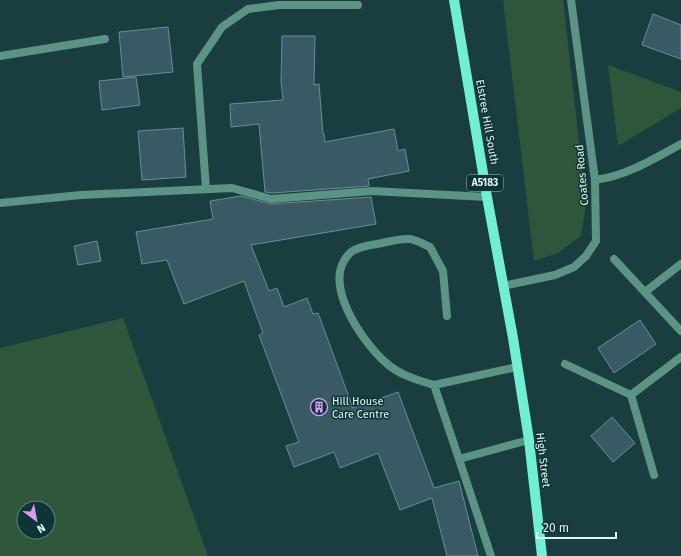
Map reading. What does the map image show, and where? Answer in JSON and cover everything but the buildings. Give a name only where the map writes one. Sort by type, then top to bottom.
[{"type":"main road","name":"Elstree Hill South","points":[[454,0],[517,367]]},
{"type":"main road","name":"High Street","points":[[517,367],[529,440],[542,556]]},
{"type":"street","name":"Coates Road","points":[[503,286],[555,275],[574,267],[586,256],[596,241],[596,180],[571,0]]},
{"type":"street","points":[[206,189],[197,64],[222,27],[248,9],[279,5],[358,5]]},
{"type":"street","points":[[0,56],[105,38]]},
{"type":"street","points":[[596,180],[608,178],[649,162],[681,144]]},
{"type":"street","points":[[0,203],[81,195],[232,188],[271,199],[372,191],[487,197]]},
{"type":"street","points":[[447,316],[443,271],[430,247],[408,238],[366,246],[350,253],[341,266],[339,280],[343,300],[355,323],[368,344],[386,363],[410,378],[434,385],[517,367]]},
{"type":"street","points":[[614,259],[681,331]]},
{"type":"street","points":[[645,292],[681,264]]},
{"type":"street","points":[[631,395],[681,357]]},
{"type":"street","points":[[565,364],[631,395],[654,475]]},
{"type":"street","points":[[434,385],[491,556]]},
{"type":"street","points":[[459,459],[529,440]]},
{"type":"green space","points":[[503,0],[563,0],[586,204],[581,236],[558,253],[534,261]]},
{"type":"green space","points":[[608,65],[681,92],[681,108],[618,146]]},
{"type":"green space","points":[[123,318],[208,556],[0,556],[0,348]]},
{"type":"place","name":"Hill House Care Centre","points":[[319,407]]}]
